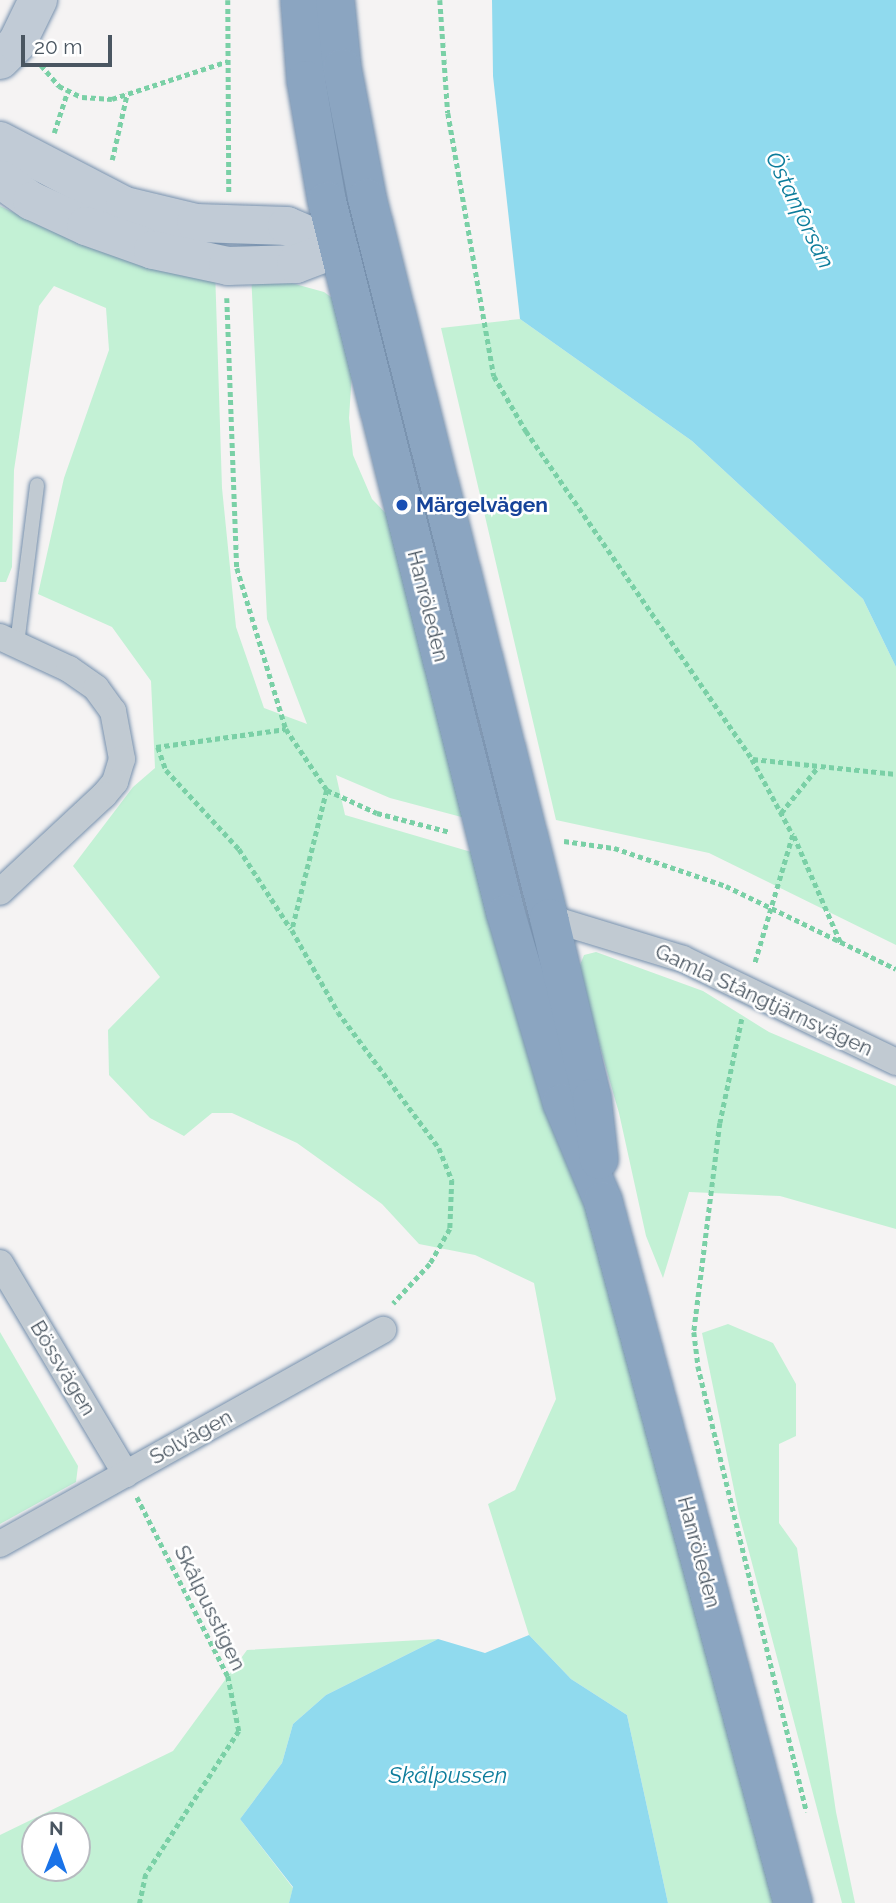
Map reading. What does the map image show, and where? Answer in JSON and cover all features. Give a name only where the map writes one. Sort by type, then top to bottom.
[{"type":"highway","name":"Hanröleden","points":[[300,0],[306,80],[338,248],[506,914],[562,1102],[603,1201],[793,1903]]},
{"type":"highway","name":"Hanröleden","points":[[335,0],[342,68],[378,242],[550,918],[593,1098],[603,1201]]},
{"type":"highway","points":[[338,248],[378,242]]},
{"type":"street","points":[[0,14],[23,0]]},
{"type":"street","points":[[18,60],[17,43],[38,0]]},
{"type":"street","points":[[0,141],[125,206],[196,223],[286,226],[338,248]]},
{"type":"street","points":[[0,179],[32,201],[86,226],[153,250],[228,266],[296,264],[338,248]]},
{"type":"street","points":[[0,892],[104,795],[120,771],[121,746],[113,711],[96,688],[69,669],[8,640]]},
{"type":"street","name":"Gamla Stångtjärnsvägen","points":[[550,918],[646,945],[749,989],[896,1062]]},
{"type":"street","name":"Bössvägen","points":[[0,1263],[125,1474]]},
{"type":"street","name":"Solvägen","points":[[0,1544],[383,1330]]},
{"type":"lane","points":[[8,640],[37,485]]},
{"type":"path","points":[[228,0],[229,200]]},
{"type":"path","points":[[440,0],[448,113],[494,376],[526,430],[752,759],[793,835],[842,944]]},
{"type":"path","points":[[18,60],[82,97],[112,99],[228,61]]},
{"type":"path","points":[[51,144],[68,90]]},
{"type":"path","points":[[109,171],[127,93]]},
{"type":"path","points":[[227,287],[237,568],[286,729],[327,790],[377,813],[462,833]]},
{"type":"path","points":[[121,746],[158,747],[286,729]]},
{"type":"path","points":[[158,747],[166,770],[239,849],[292,930],[338,1012],[439,1148],[452,1180],[450,1229],[430,1264],[385,1313],[383,1330]]},
{"type":"path","points":[[752,759],[896,774]]},
{"type":"path","points":[[781,813],[817,767]]},
{"type":"path","points":[[292,930],[327,790]]},
{"type":"path","points":[[793,835],[749,989],[720,1123],[694,1332],[698,1366],[810,1822]]},
{"type":"path","points":[[554,839],[614,848],[726,886],[896,969]]},
{"type":"path","name":"Skålpusstigen","points":[[125,1474],[228,1676],[239,1731],[146,1874],[140,1903]]},
{"type":"green space","points":[[0,206],[68,238],[215,269],[222,488],[236,627],[264,708],[307,724],[267,619],[251,272],[324,292],[342,305],[353,357],[349,418],[353,455],[372,499],[409,537],[484,823],[390,798],[336,775],[345,815],[502,861],[781,1903],[668,1903],[627,1715],[571,1679],[529,1635],[488,1504],[515,1490],[556,1399],[534,1283],[475,1255],[419,1244],[382,1204],[297,1143],[232,1113],[212,1113],[184,1136],[150,1118],[109,1075],[108,1030],[160,977],[73,866],[133,787],[155,768],[151,681],[112,627],[38,594],[64,478],[109,350],[106,308],[54,286],[39,306],[14,470],[12,567],[6,582],[0,582]]},
{"type":"green space","points":[[520,319],[692,441],[863,599],[896,667],[896,945],[709,853],[556,820],[441,328]]},
{"type":"green space","points":[[596,952],[703,991],[769,1032],[896,1086],[896,1229],[780,1196],[689,1192],[663,1278],[646,1236],[619,1113],[583,988],[580,965],[584,955]]},
{"type":"green space","points":[[728,1324],[773,1343],[796,1384],[796,1436],[779,1444],[779,1523],[797,1548],[836,1812],[855,1903],[842,1903],[739,1514],[702,1333]]},
{"type":"green space","points":[[0,1332],[78,1466],[76,1482],[0,1524]]},
{"type":"green space","points":[[438,1639],[326,1695],[293,1724],[282,1763],[240,1819],[293,1888],[289,1903],[0,1903],[0,1835],[21,1825],[21,1882],[91,1882],[91,1812],[47,1812],[173,1751],[247,1650]]},
{"type":"water","name":"Östanforsån","points":[[492,0],[896,0],[896,667],[863,599],[692,441],[520,319],[493,76]]},
{"type":"water","name":"Skålpussen","points":[[529,1635],[571,1679],[627,1715],[668,1903],[289,1903],[293,1887],[240,1819],[282,1763],[293,1724],[326,1695],[438,1639],[485,1653]]},
{"type":"place","name":"Märgelvägen","points":[[402,505]]}]
